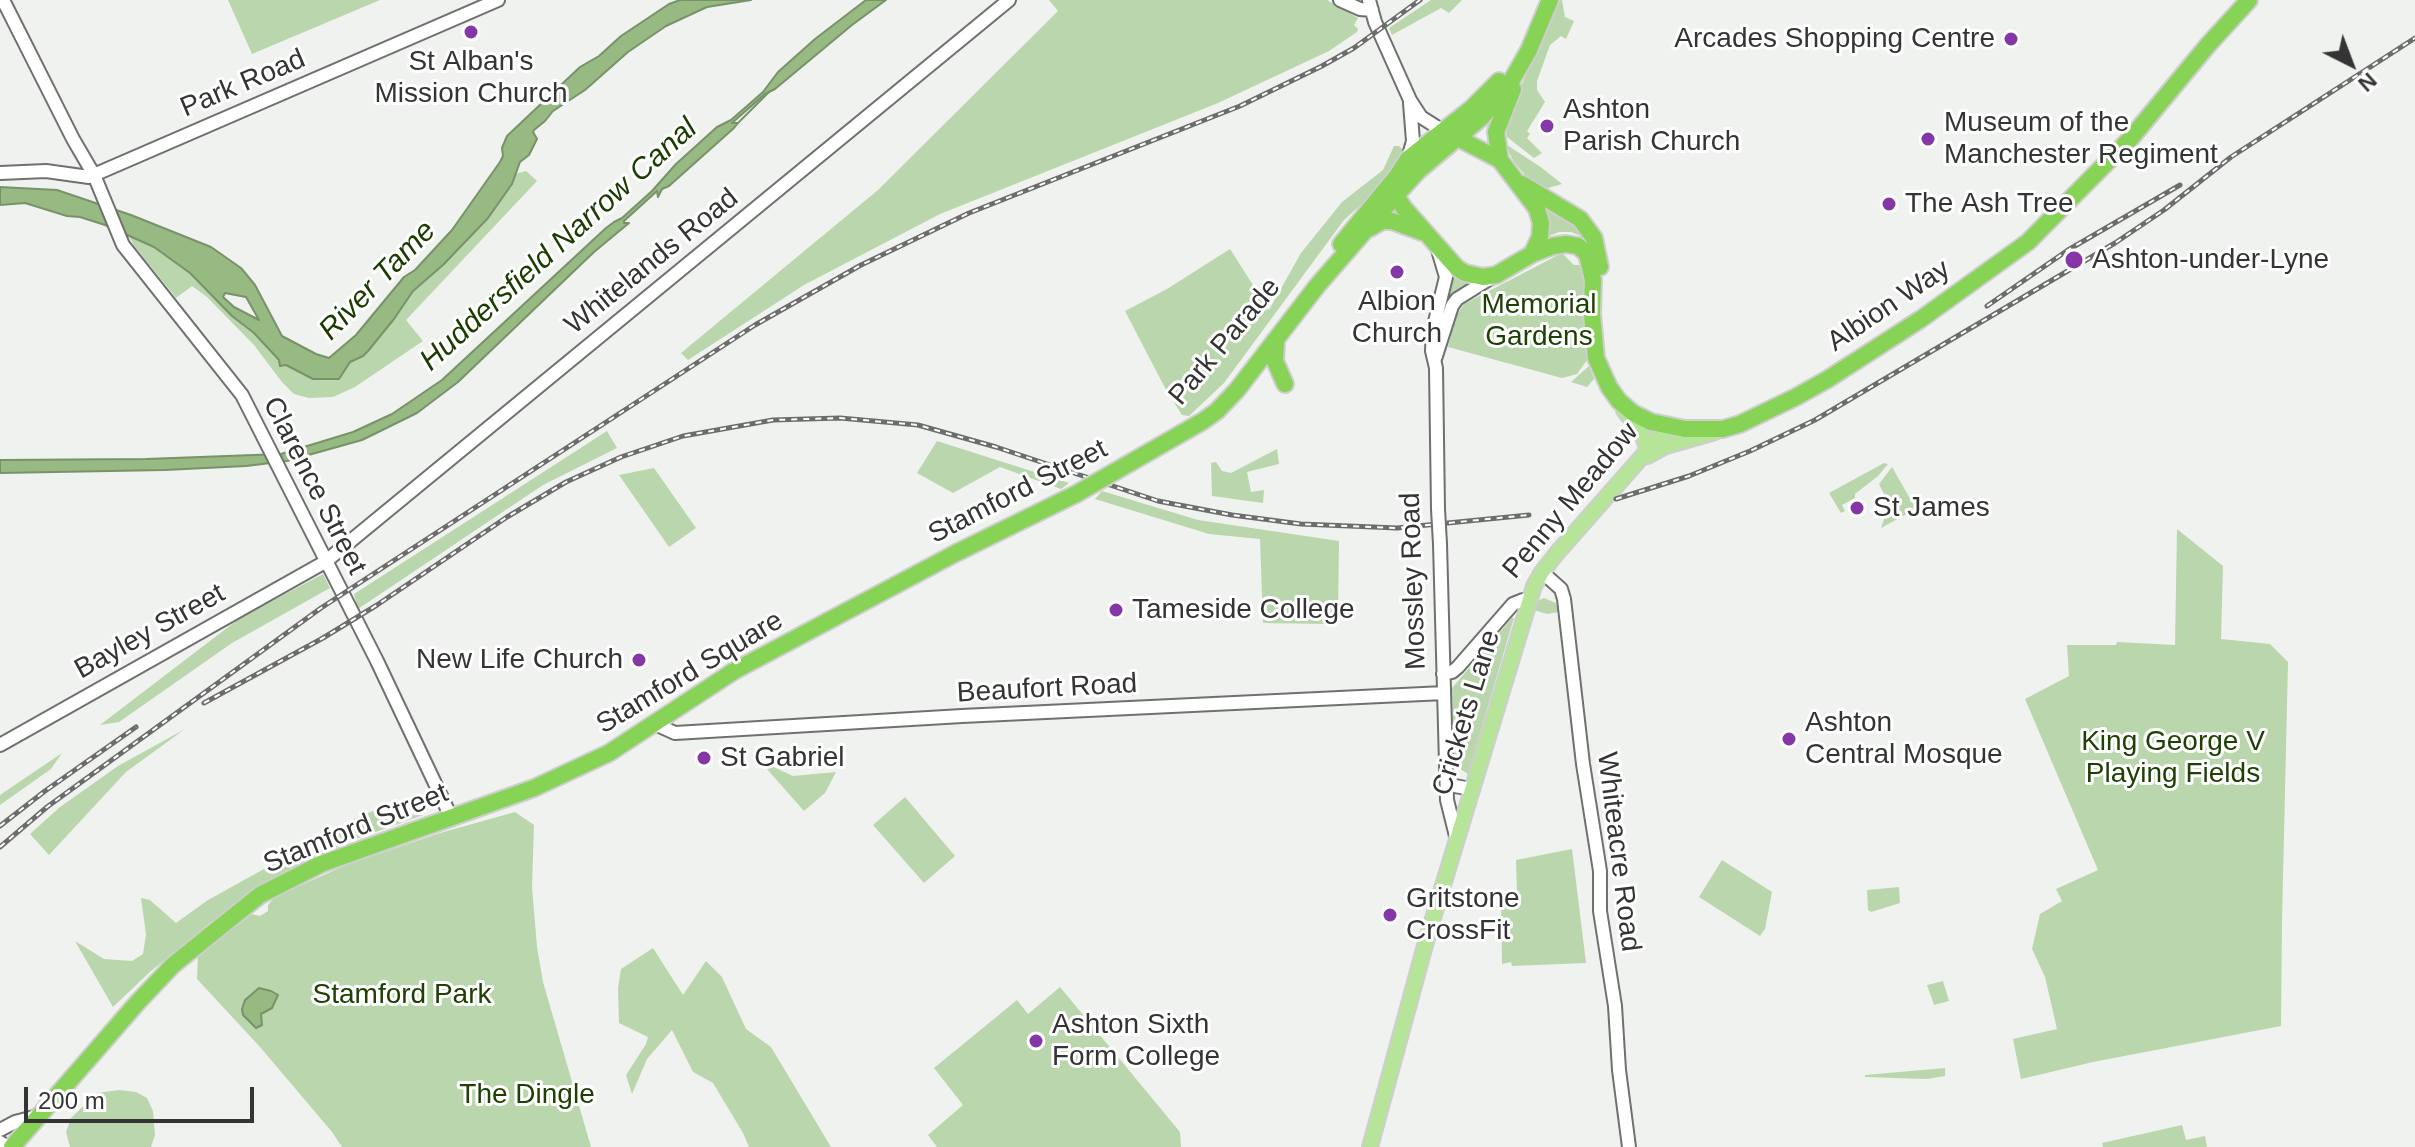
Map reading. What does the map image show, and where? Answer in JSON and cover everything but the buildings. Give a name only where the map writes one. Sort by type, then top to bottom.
[{"type":"highway","name":"Park Parade","points":[[1187,429],[1217,411],[1237,390],[1317,286],[1497,84],[1518,48],[1539,0]]},
{"type":"highway","name":"Park Parade","points":[[1187,429],[1222,394],[1408,159],[1482,117],[1509,85],[1529,50],[1550,0]]},
{"type":"highway","name":"Albion Way","points":[[1619,401],[1644,419],[1669,426],[1696,430],[1723,429],[1796,397],[1921,319],[2028,242],[2131,138],[2249,0]]},
{"type":"highway","points":[[1500,160],[1495,136],[1497,126],[1529,50]]},
{"type":"highway","points":[[1532,254],[1540,237],[1540,216],[1518,181],[1500,160],[1451,134],[1397,176],[1396,195],[1404,208],[1465,273],[1483,277],[1496,275],[1553,246],[1578,246],[1587,254],[1593,280],[1596,358],[1619,401]]},
{"type":"highway","points":[[1518,181],[1574,213],[1594,238],[1600,270],[1592,314]]},
{"type":"highway","points":[[1366,231],[1378,223],[1392,221],[1431,239]]},
{"type":"highway","points":[[1276,341],[1275,361],[1285,384]]},
{"type":"highway","name":"Stamford Street","points":[[871,598],[1076,494],[1187,429]]},
{"type":"highway","name":"Stamford Square","points":[[534,788],[609,753],[734,671],[871,598]]},
{"type":"highway","name":"Stamford Street","points":[[12,1145],[173,965],[260,895],[321,864],[534,788]]},
{"type":"main road","name":"Clarence Street","points":[[3,0],[104,195],[123,245],[242,395],[379,665],[451,817]]},
{"type":"main road","name":"Park Road","points":[[0,173],[46,171],[83,177],[94,175],[498,0]]},
{"type":"main road","name":"Whitelands Road","points":[[325,562],[1009,0]]},
{"type":"main road","points":[[1340,0],[1360,9],[1371,5],[1375,22],[1410,100],[1425,120],[1451,134]]},
{"type":"main road","points":[[1408,159],[1413,141],[1410,100]]},
{"type":"main road","name":"Mossley Road","points":[[1431,239],[1441,257],[1446,277],[1433,330],[1432,351],[1435,359],[1447,800],[1457,840]]},
{"type":"main road","points":[[1435,359],[1454,302],[1496,275]]},
{"type":"main road","points":[[1619,401],[1642,434],[1648,450]]},
{"type":"main road","name":"Penny Meadow","points":[[1443,674],[1458,667],[1513,604],[1528,601],[1542,572],[1669,426]]},
{"type":"main road","points":[[1635,465],[1666,446],[1723,429]]},
{"type":"main road","name":"Bayley Street","points":[[0,745],[325,562]]},
{"type":"main road","name":"Whiteacre Road","points":[[1542,572],[1561,589],[1566,612],[1583,764],[1600,871],[1600,911],[1615,1006],[1629,1147]]},
{"type":"main road","name":"Crickets Lane","points":[[1457,840],[1528,601]]},
{"type":"main road","name":"Beaufort Road","points":[[655,724],[675,733],[1444,693]]},
{"type":"main road","points":[[1446,778],[1469,796]]},
{"type":"main road","points":[[1447,800],[1469,796]]},
{"type":"main road","points":[[1370,1147],[1457,840]]},
{"type":"main road","points":[[0,1131],[15,1122],[41,1116]]},
{"type":"main road","points":[[0,1131],[6,1133],[12,1145]]},
{"type":"main road","points":[[0,1142],[12,1145]]},
{"type":"green space","points":[[228,0],[380,0],[252,54]]},
{"type":"green space","points":[[1049,0],[1327,0],[1358,18],[1354,25],[1358,29],[1329,51],[1218,103],[940,214],[804,285],[688,360],[681,353],[878,190],[1058,11]]},
{"type":"green space","points":[[1431,0],[1462,0],[1449,13],[1441,8],[1392,35],[1389,28]]},
{"type":"green space","points":[[1558,0],[1562,0],[1565,17],[1574,21],[1566,39],[1561,36],[1550,45],[1537,81],[1537,90],[1545,102],[1527,131],[1530,134],[1527,138],[1542,153],[1534,158],[1507,137],[1505,124]]},
{"type":"green space","points":[[1504,143],[1562,184],[1548,188],[1533,184],[1514,162]]},
{"type":"green space","points":[[1394,146],[1403,150],[1401,160],[1387,181],[1344,220],[1224,383],[1189,416],[1182,415],[1125,311],[1167,289],[1230,249],[1269,310],[1301,253],[1342,202],[1383,170]]},
{"type":"green space","points":[[526,171],[537,181],[406,320],[423,341],[355,387],[333,397],[309,398],[294,394],[254,345],[207,297],[192,286],[176,298],[128,235],[154,247],[190,273],[232,316],[260,339],[279,360],[280,366],[340,378],[350,362],[359,358],[394,319],[413,291],[488,218],[512,185],[515,174]]},
{"type":"green space","points":[[1536,199],[1572,220],[1586,238],[1571,232],[1546,237]]},
{"type":"green space","name":"Memorial Gardens","points":[[1562,253],[1574,265],[1583,265],[1587,360],[1577,374],[1562,378],[1448,347],[1456,316],[1464,304]]},
{"type":"green space","points":[[1450,270],[1476,280],[1442,316]]},
{"type":"green space","points":[[1589,366],[1594,379],[1587,387],[1571,382]]},
{"type":"green space","points":[[607,431],[617,448],[543,485],[358,609],[354,594]]},
{"type":"green space","points":[[937,441],[1069,483],[1061,489],[1000,467],[953,493],[917,473]]},
{"type":"green space","points":[[1277,449],[1279,464],[1247,472],[1251,492],[1264,490],[1263,503],[1212,496],[1211,463],[1216,462],[1222,471],[1231,473]]},
{"type":"green space","points":[[1884,463],[1888,464],[1878,476],[1855,494],[1855,498],[1842,505],[1845,511],[1841,513],[1829,493]]},
{"type":"green space","points":[[1892,467],[1916,509],[1881,528],[1889,504],[1879,484]]},
{"type":"green space","points":[[654,468],[696,528],[669,547],[619,475]]},
{"type":"green space","points":[[1102,491],[1198,520],[1339,541],[1338,616],[1327,624],[1263,623],[1260,539],[1209,534],[1095,499]]},
{"type":"green space","name":"King George V Playing Fields","points":[[2177,529],[2223,566],[2221,639],[2270,644],[2288,662],[2281,1026],[2021,1079],[2013,1039],[2057,1029],[2045,977],[2032,949],[2040,914],[2062,901],[2056,889],[2098,870],[2025,699],[2069,676],[2067,645],[2116,645],[2117,642],[2175,645]]},
{"type":"green space","points":[[323,574],[330,588],[232,643],[119,722],[100,725],[240,618]]},
{"type":"green space","points":[[1544,598],[1556,603],[1559,612],[1547,614],[1534,610],[1539,600]]},
{"type":"green space","points":[[1512,618],[1468,774],[1454,765],[1452,688]]},
{"type":"green space","points":[[185,729],[126,772],[49,855],[30,834],[60,807],[118,766]]},
{"type":"green space","points":[[62,753],[51,769],[0,805],[0,795]]},
{"type":"green space","points":[[769,765],[793,776],[836,772],[825,793],[804,811],[766,768]]},
{"type":"green space","points":[[905,797],[955,856],[924,883],[873,825]]},
{"type":"green space","points":[[373,811],[380,816],[423,815],[345,843],[254,889],[151,971],[113,1007],[75,941],[104,959],[132,961],[143,954],[146,934],[141,898],[150,900],[176,923],[208,900]]},
{"type":"green space","name":"Stamford Park","points":[[515,812],[534,825],[532,887],[543,982],[591,1147],[342,1147],[260,1047],[197,979],[198,955],[251,914],[260,916],[268,911],[268,905],[275,897],[346,865],[440,833]]},
{"type":"green space","points":[[1572,849],[1586,963],[1502,964],[1501,896],[1517,894],[1516,860]]},
{"type":"green space","points":[[1722,860],[1772,892],[1765,929],[1760,936],[1699,897]]},
{"type":"green space","points":[[1899,887],[1900,903],[1871,912],[1868,910],[1867,890]]},
{"type":"green space","points":[[653,948],[683,995],[706,961],[722,977],[746,1029],[771,1047],[831,1147],[749,1147],[713,1083],[693,1072],[672,1030],[647,1059],[632,1094],[626,1075],[648,1037],[619,1023],[618,988],[621,969]]},
{"type":"green space","points":[[1943,981],[1949,1001],[1934,1005],[1927,985]]},
{"type":"green space","name":"Ashton Sixth Form College","points":[[1060,987],[1180,1132],[1181,1147],[937,1147],[928,1135],[963,1105],[934,1068],[1017,1000],[1028,1014]]},
{"type":"green space","points":[[1945,1068],[1945,1076],[1927,1079],[1865,1077],[1865,1075]]},
{"type":"green space","points":[[119,1090],[136,1092],[147,1098],[153,1111],[155,1135],[151,1147],[70,1147],[66,1132],[71,1118],[97,1093]]},
{"type":"green space","points":[[2182,1125],[2186,1140],[2205,1136],[2207,1147],[2103,1147],[2102,1143]]},
{"type":"shaded area","points":[[680,0],[751,0],[707,7],[666,26],[628,52],[585,90],[553,111],[534,130],[537,139],[529,155],[520,162],[512,184],[488,218],[413,291],[368,351],[350,362],[339,379],[313,379],[286,365],[280,366],[279,360],[254,333],[232,316],[190,273],[154,247],[80,217],[25,203],[0,205],[0,187],[57,190],[211,247],[241,268],[255,285],[282,336],[329,358],[356,335],[404,277],[415,270],[452,230],[500,162],[507,136],[580,67],[669,4]],"holes":[[[225,293],[246,297],[259,320],[234,307],[223,297]]]},
{"type":"shaded area","points":[[866,0],[886,0],[732,123],[738,123],[662,189],[658,197],[657,191],[624,221],[629,223],[594,252],[458,382],[417,413],[362,440],[287,461],[165,470],[0,473],[0,460],[281,454],[353,432],[392,414],[442,380],[606,228],[652,191],[676,164],[717,127],[731,120],[763,92],[778,72]]},
{"type":"shaded area","points":[[259,988],[278,995],[272,1008],[261,1014],[262,1025],[256,1028],[243,1015],[242,1009],[245,1000]]},
{"type":"waterway","name":"Huddersfield Narrow Canal","points":[[738,123],[769,92]]},
{"type":"railway","points":[[0,847],[47,807],[321,608],[755,325],[861,265],[969,213],[1240,106],[1322,66],[1354,48],[1420,0]]},
{"type":"railway","points":[[1616,499],[1689,476],[1815,420],[2115,243],[2164,210],[2231,157],[2415,38]]},
{"type":"railway","points":[[1987,306],[2068,250],[2180,185]]},
{"type":"railway","points":[[204,703],[323,638],[507,517],[566,482],[621,457],[683,436],[773,420],[840,418],[918,425],[996,447],[1158,501],[1301,524],[1397,528],[1529,515]]},
{"type":"railway","points":[[0,826],[136,727]]},
{"type":"place","name":"St Alban's Mission Church","points":[[471,32]]},
{"type":"place","name":"Arcades Shopping Centre","points":[[2011,39]]},
{"type":"place","name":"Ashton Parish Church","points":[[1547,126]]},
{"type":"place","name":"Museum of the Manchester Regiment","points":[[1928,139]]},
{"type":"place","name":"The Ash Tree","points":[[1889,204]]},
{"type":"place","name":"Ashton-under-Lyne","points":[[2074,260]]},
{"type":"place","name":"Albion Church","points":[[1397,272]]},
{"type":"place","name":"St James","points":[[1857,508]]},
{"type":"place","name":"Tameside College","points":[[1116,610]]},
{"type":"place","name":"New Life Church","points":[[639,660]]},
{"type":"place","name":"Ashton Central Mosque","points":[[1789,739]]},
{"type":"place","name":"St Gabriel","points":[[704,758]]},
{"type":"place","name":"Gritstone CrossFit","points":[[1390,915]]},
{"type":"place","name":"Ashton Sixth Form College","points":[[1036,1041]]},
{"type":"water label","name":"River Tame","points":[[378,281]]},
{"type":"park label","name":"The Dingle","points":[[527,1095]]}]
